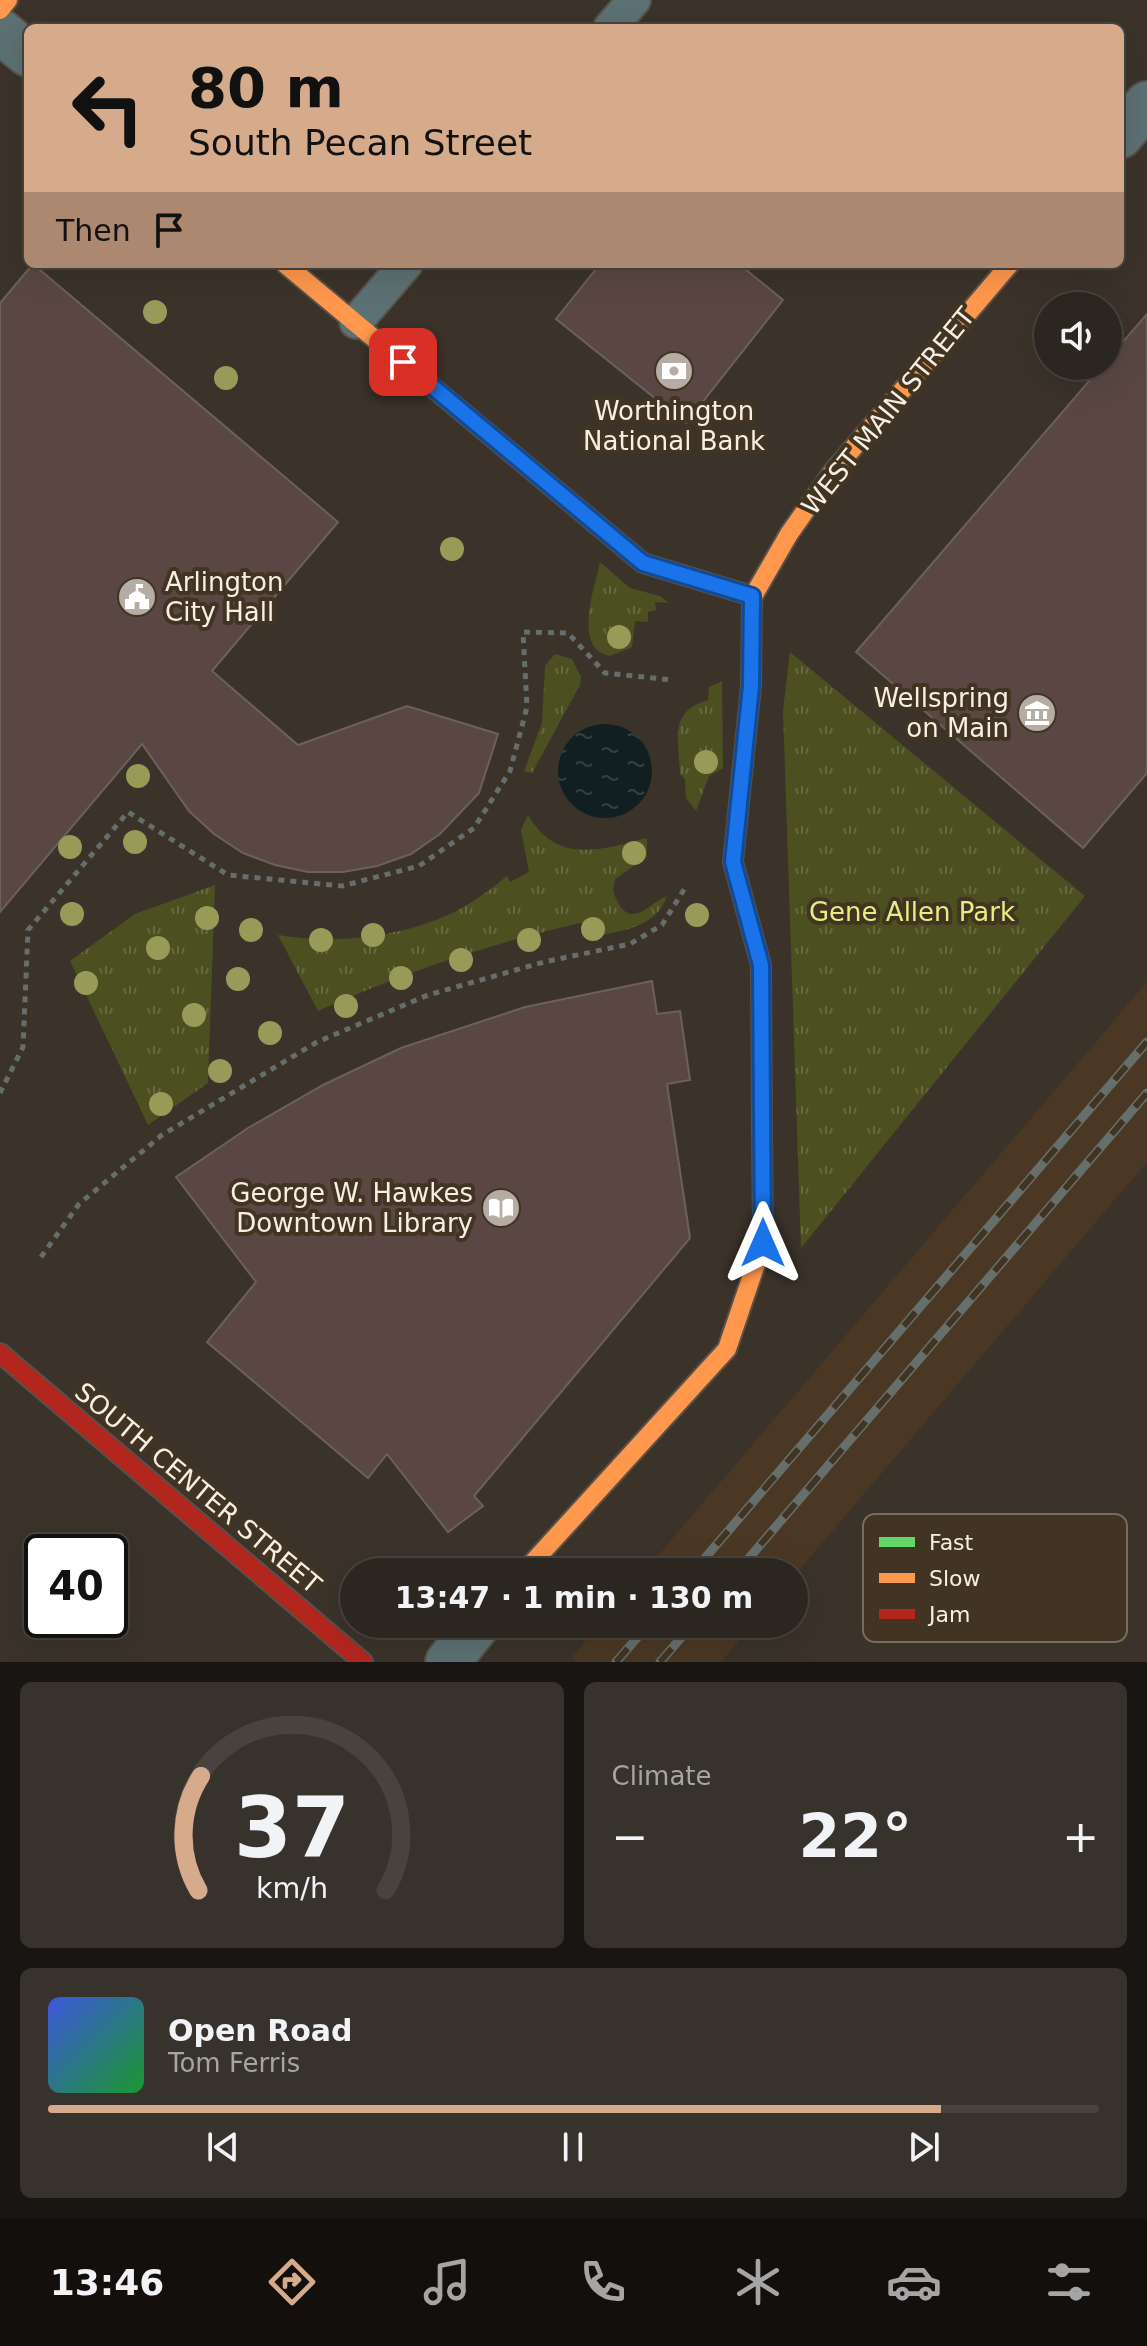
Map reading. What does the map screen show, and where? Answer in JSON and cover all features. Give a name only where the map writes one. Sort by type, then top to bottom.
[{"type":"street","points":[[0,10],[8,0]]},
{"type":"street","points":[[0,31],[24,51]]},
{"type":"street","points":[[1124,131],[1147,104]]},
{"type":"street","points":[[290,268],[643,563],[752,596],[751,686],[733,862],[761,965],[763,1243],[727,1349],[537,1558]]},
{"type":"street","name":"WEST MAIN STREET","points":[[752,596],[831,474],[1007,268]]},
{"type":"street","name":"SOUTH CENTER STREET","points":[[0,1353],[363,1662]]},
{"type":"street","points":[[448,1662],[467,1638]]},
{"type":"lane","points":[[613,24],[634,0]]},
{"type":"lane","points":[[356,322],[403,268]]},
{"type":"path","points":[[0,1093],[23,1047],[28,930],[128,812],[228,875],[342,886],[419,866],[474,828],[510,771],[527,707],[523,632],[568,633],[605,673],[672,680]]},
{"type":"path","points":[[41,1257],[79,1204],[162,1135],[317,1042],[428,995],[544,962],[630,944],[662,925],[686,888]]},
{"type":"shaded area","points":[[1147,982],[1147,1162],[808,1560],[656,1558]]},
{"type":"shaded area","points":[[588,1638],[741,1638],[721,1662],[577,1662],[572,1657]]},
{"type":"green space","points":[[600,562],[630,588],[660,596],[669,603],[655,602],[656,610],[648,612],[648,622],[635,621],[632,647],[610,656],[598,651],[589,630],[591,601]]},
{"type":"green space","name":"Gene Allen Park","points":[[790,652],[1085,896],[801,1248],[783,710]]},
{"type":"green space","points":[[555,654],[572,659],[581,677],[580,685],[532,773],[524,771],[542,723],[545,666]]},
{"type":"green space","points":[[722,681],[723,768],[709,776],[696,811],[686,798],[685,779],[680,774],[679,729],[687,712],[708,700],[709,687]]},
{"type":"green space","points":[[528,815],[552,841],[581,850],[647,838],[647,857],[615,879],[613,891],[619,904],[631,914],[645,910],[667,896],[662,907],[646,921],[614,933],[592,937],[589,921],[485,948],[418,970],[318,1011],[278,935],[345,939],[392,933],[456,911],[507,876],[510,882],[529,872],[521,830]]},
{"type":"green space","points":[[215,885],[208,1083],[148,1125],[70,961],[135,914]]},
{"type":"water","points":[[596,724],[614,724],[639,737],[649,753],[652,771],[649,789],[639,805],[614,818],[596,818],[571,805],[558,780],[558,762],[571,737]]},
{"type":"building","name":"Arlington City Hall","points":[[30,268],[38,268],[338,522],[212,671],[298,745],[407,706],[498,734],[479,793],[440,834],[411,854],[377,866],[343,872],[308,872],[275,865],[243,853],[214,834],[189,811],[142,744],[0,912],[0,303]]},
{"type":"building","name":"Worthington National Bank","points":[[597,268],[744,268],[783,300],[686,423],[556,319]]},
{"type":"building","name":"Wellspring on Main","points":[[1147,314],[1147,773],[1083,848],[856,652],[1090,380],[1122,380],[1122,343]]},
{"type":"building","points":[[652,981],[657,1014],[680,1011],[690,1080],[667,1084],[690,1238],[474,1496],[483,1506],[448,1532],[387,1454],[368,1478],[207,1342],[256,1282],[176,1177],[248,1128],[323,1085],[401,1048],[525,1007]]},
{"type":"railway","points":[[705,1558],[1147,1042]]},
{"type":"railway","points":[[749,1558],[1147,1093]]},
{"type":"railway","points":[[616,1662],[637,1638]]},
{"type":"railway","points":[[660,1662],[681,1638]]},
{"type":"traffic: fast","points":[[752,598],[751,686],[733,862],[761,965],[762,1132]]},
{"type":"traffic: slow","points":[[0,10],[8,0]]},
{"type":"traffic: slow","points":[[290,268],[643,563],[752,596]]},
{"type":"traffic: slow","points":[[752,598],[789,534],[831,474],[1007,268]]},
{"type":"traffic: slow","points":[[537,1558],[727,1349],[763,1243],[762,1132]]},
{"type":"traffic: jam","points":[[0,1353],[363,1662]]},
{"type":"place","name":"Worthington National Bank","points":[[674,371]]},
{"type":"place","name":"Arlington City Hall","points":[[137,597]]},
{"type":"place","name":"Wellspring on Main","points":[[1037,713]]},
{"type":"place","name":"George W. Hawkes Downtown Library","points":[[501,1208]]},
{"type":"route","points":[[403,362],[643,563],[682,578],[752,596],[751,686],[733,862],[761,965],[763,1243]]}]
